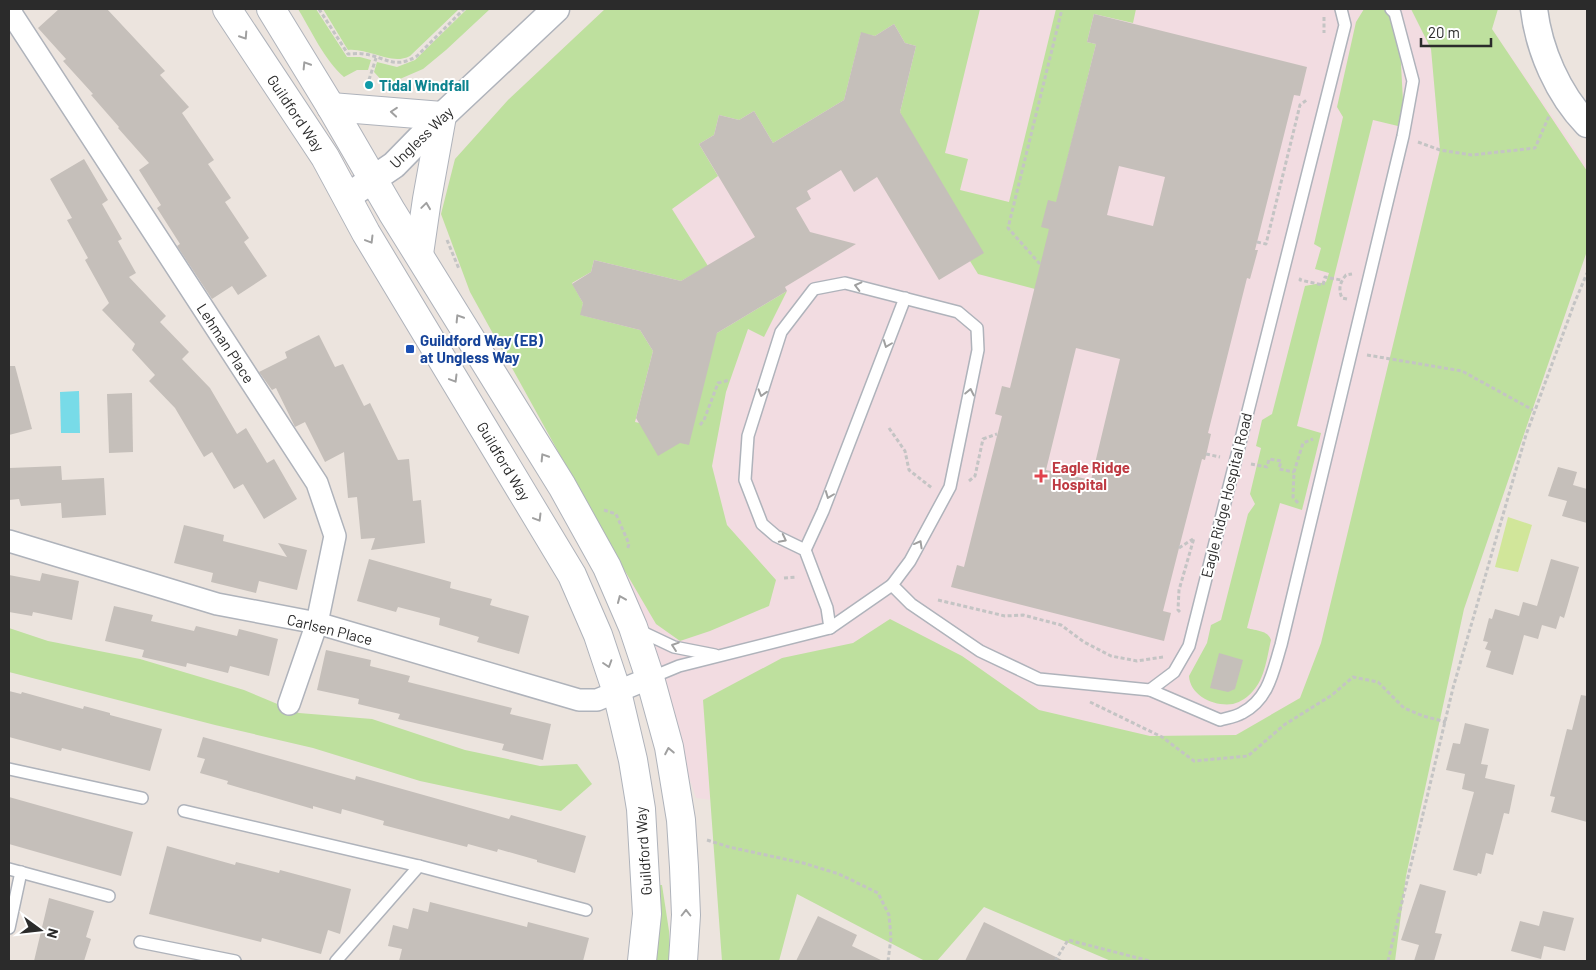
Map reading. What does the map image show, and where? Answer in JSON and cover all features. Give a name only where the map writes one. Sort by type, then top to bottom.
[{"type":"main road","name":"Guildford Way","points":[[227,9],[325,157],[366,233],[572,575],[598,635],[617,692],[633,760],[641,809],[647,914],[642,961]]},
{"type":"main road","name":"Guildford Way","points":[[270,9],[562,486],[607,567],[633,627],[650,678],[669,747],[681,820],[686,915],[683,961]]},
{"type":"main road","points":[[331,107],[442,116],[427,199],[420,254]]},
{"type":"street","name":"Lehman Place","points":[[10,9],[317,483],[335,536],[317,623],[289,704]]},
{"type":"street","name":"Ungless Way","points":[[347,197],[394,165],[442,116],[556,9]]},
{"type":"street","points":[[1534,9],[1544,52],[1561,90],[1587,124]]},
{"type":"street","name":"Carlsen Place","points":[[9,541],[217,604],[317,623],[579,700],[597,700],[650,678]]},
{"type":"lane","name":"Eagle Ridge Hospital Road","points":[[1150,690],[1174,672],[1189,646],[1345,25],[1340,9]]},
{"type":"lane","points":[[892,585],[911,604],[980,651],[1040,678],[1150,690],[1220,720],[1241,714],[1260,701],[1270,684],[1282,645],[1403,136],[1413,81],[1395,13],[1391,9]]},
{"type":"lane","points":[[650,678],[679,666],[830,628],[892,585],[910,560],[950,487],[978,350],[977,328],[958,312],[845,283],[814,289],[781,332],[748,436],[745,480],[762,524],[776,536],[805,550],[827,608],[830,628]]},
{"type":"lane","points":[[805,550],[823,511],[905,298]]},
{"type":"lane","points":[[633,627],[674,647],[719,656]]},
{"type":"lane","points":[[9,769],[142,798]]},
{"type":"lane","points":[[184,810],[419,866],[586,910]]},
{"type":"lane","points":[[336,961],[419,866]]},
{"type":"lane","points":[[9,869],[109,896]]},
{"type":"lane","points":[[9,928],[21,872]]},
{"type":"lane","points":[[140,942],[235,961]]},
{"type":"path","points":[[319,9],[348,54],[364,54],[396,64],[409,62],[417,56],[464,9]]},
{"type":"path","points":[[1040,264],[1008,228],[1062,9]]},
{"type":"path","points":[[1323,12],[1324,40]]},
{"type":"path","points":[[366,86],[376,58]]},
{"type":"path","points":[[1257,242],[1266,244],[1300,105],[1311,96]]},
{"type":"path","points":[[1403,136],[1440,150],[1472,155],[1535,148],[1552,111]]},
{"type":"path","points":[[1303,271],[1300,280],[1308,282],[1323,285],[1325,276],[1341,280]]},
{"type":"path","points":[[1388,961],[1453,688],[1526,435],[1587,273]]},
{"type":"path","points":[[1352,352],[1462,371],[1533,410]]},
{"type":"path","points":[[700,425],[704,420],[718,383],[730,380]]},
{"type":"path","points":[[889,428],[905,451],[909,470],[934,490]]},
{"type":"path","points":[[965,485],[974,476],[983,439],[997,434]]},
{"type":"path","points":[[1293,497],[1294,472],[1304,443]]},
{"type":"path","points":[[1254,465],[1267,467],[1269,458],[1281,461],[1279,469],[1294,472]]},
{"type":"path","points":[[1179,548],[1194,538],[1179,590],[1178,610],[1182,614]]},
{"type":"path","points":[[784,578],[797,577]]},
{"type":"path","points":[[930,598],[1005,616],[1023,615],[1062,625],[1084,642],[1111,656],[1137,661],[1165,657]]},
{"type":"path","points":[[701,839],[803,863],[839,874],[878,893],[889,915],[891,938],[888,961]]},
{"type":"path","points":[[1055,961],[1068,940],[1150,961]]},
{"type":"shaded area","name":"Eagle Ridge Hospital","points":[[605,9],[1498,9],[1492,29],[1587,166],[1587,251],[1373,875],[696,798],[608,542],[470,292],[441,214],[455,159],[508,100]]},
{"type":"green space","points":[[298,9],[316,9],[347,57],[360,57],[371,60],[368,70],[357,70],[344,77],[331,63]]},
{"type":"green space","points":[[323,9],[459,9],[410,56],[403,59],[395,59],[356,50],[348,50]]},
{"type":"green space","points":[[467,9],[490,9],[423,69],[386,85],[374,72],[377,62],[397,67],[415,60]]},
{"type":"green space","points":[[605,9],[980,9],[945,153],[968,159],[960,190],[1009,202],[1056,9],[1136,9],[1133,23],[1094,14],[1087,42],[1096,44],[1035,289],[978,274],[970,261],[900,112],[916,46],[905,43],[894,24],[875,36],[861,33],[844,100],[773,143],[754,111],[739,120],[719,115],[714,135],[699,144],[718,176],[672,209],[708,266],[681,281],[594,260],[591,272],[572,283],[583,303],[581,315],[640,330],[653,351],[635,422],[649,425],[717,333],[787,291],[764,337],[748,329],[726,392],[712,466],[727,525],[776,580],[769,606],[710,631],[680,641],[656,624],[608,542],[470,292],[441,214],[455,159],[508,100]]},
{"type":"green space","points":[[1364,9],[1384,9],[1393,18],[1400,46],[1403,101],[1398,126],[1373,120],[1297,426],[1321,433],[1302,510],[1280,503],[1247,628],[1267,634],[1271,640],[1265,667],[1257,686],[1247,697],[1233,704],[1219,704],[1205,699],[1199,694],[1190,683],[1189,676],[1207,643],[1211,625],[1221,620],[1248,514],[1255,504],[1250,494],[1261,448],[1256,446],[1262,420],[1272,414],[1305,286],[1326,282],[1329,273],[1315,269],[1321,248],[1314,244],[1343,117],[1337,107],[1356,22]]},
{"type":"green space","points":[[1411,9],[1498,9],[1492,29],[1587,171],[1587,251],[1464,609],[1406,876],[1395,961],[1111,961],[984,907],[937,961],[925,961],[797,894],[779,961],[722,961],[703,700],[782,658],[853,643],[890,619],[962,656],[1039,710],[1150,736],[1236,735],[1300,698],[1321,643],[1440,150],[1431,49]]},
{"type":"green space","points":[[1508,517],[1532,525],[1518,572],[1495,567]]},
{"type":"green space","points":[[9,628],[48,641],[140,659],[244,690],[299,713],[372,719],[465,750],[540,766],[577,764],[592,784],[561,811],[420,781],[313,748],[9,672]]},
{"type":"green space","points":[[659,885],[662,885],[669,931],[670,961],[654,961]]},
{"type":"water","points":[[79,391],[80,433],[61,433],[60,392]]},
{"type":"building","points":[[59,9],[107,9],[165,71],[160,75],[189,107],[182,113],[214,160],[208,164],[231,198],[225,202],[249,238],[244,242],[267,276],[238,295],[232,286],[212,299],[177,246],[180,244],[157,208],[161,205],[139,170],[149,163],[91,95],[93,94],[63,61],[66,59],[38,28]]},
{"type":"building","name":"Eagle Ridge Hospital","points":[[1094,14],[1307,67],[1300,96],[1294,95],[1255,250],[1258,250],[1250,279],[1247,278],[1208,433],[1211,434],[1205,460],[1202,459],[1163,611],[1171,613],[1164,641],[951,587],[957,565],[964,567],[1002,416],[995,414],[1002,386],[1010,388],[1049,229],[1041,227],[1048,200],[1056,202],[1096,44],[1087,42]],"holes":[[[1119,166],[1165,177],[1153,226],[1107,215]],[[1076,348],[1120,359],[1091,480],[1046,470]]]},
{"type":"building","points":[[894,24],[905,43],[916,46],[900,112],[984,253],[939,280],[877,177],[854,192],[841,170],[807,191],[811,199],[796,208],[810,232],[856,244],[785,287],[787,291],[717,333],[689,445],[680,443],[658,456],[636,418],[653,351],[640,330],[580,315],[583,303],[572,284],[591,272],[594,260],[681,281],[755,237],[699,144],[714,135],[719,115],[739,120],[754,111],[773,143],[844,100],[861,32],[875,36]]},
{"type":"building","points":[[84,159],[108,200],[102,204],[122,239],[118,241],[136,273],[129,277],[166,316],[160,322],[189,352],[182,359],[210,388],[237,434],[246,428],[267,463],[274,459],[297,499],[264,519],[243,484],[234,489],[212,452],[204,457],[175,408],[149,381],[155,375],[132,350],[135,344],[102,310],[109,303],[85,260],[88,258],[67,220],[72,218],[50,179]]},
{"type":"building","points":[[319,335],[335,367],[343,364],[364,406],[370,403],[398,460],[409,459],[413,501],[421,500],[425,543],[371,550],[375,538],[361,539],[357,497],[348,498],[344,452],[325,462],[305,422],[295,427],[276,388],[272,390],[259,372],[287,358],[285,352]]},
{"type":"building","points":[[9,366],[15,366],[32,429],[9,435]]},
{"type":"building","points":[[132,393],[133,452],[109,453],[107,394]]},
{"type":"building","points":[[61,466],[62,480],[104,478],[106,515],[62,518],[61,503],[21,506],[19,499],[9,500],[9,468]]},
{"type":"building","points":[[1558,467],[1577,472],[1573,485],[1587,489],[1587,523],[1562,516],[1567,501],[1548,496]]},
{"type":"building","points":[[184,525],[224,535],[223,541],[287,557],[278,543],[307,550],[297,590],[259,581],[256,593],[211,582],[213,573],[174,563]]},
{"type":"building","points":[[369,559],[451,582],[450,588],[492,599],[490,605],[529,616],[519,654],[477,642],[479,637],[439,625],[440,618],[398,607],[396,612],[357,601]]},
{"type":"building","points":[[1551,559],[1579,567],[1564,618],[1560,616],[1556,629],[1542,625],[1538,639],[1524,635],[1513,675],[1486,667],[1491,651],[1485,649],[1488,642],[1483,641],[1489,618],[1492,619],[1495,609],[1519,616],[1523,602],[1537,606]]},
{"type":"building","points":[[42,573],[79,581],[72,620],[33,612],[32,616],[9,612],[9,575],[40,581]]},
{"type":"building","points":[[114,606],[153,615],[151,621],[194,631],[196,626],[237,636],[239,629],[278,639],[269,676],[230,666],[228,673],[187,663],[186,667],[142,657],[144,650],[105,641]]},
{"type":"building","points":[[326,650],[371,660],[370,666],[410,676],[408,682],[512,708],[510,714],[551,724],[543,760],[502,750],[504,744],[398,719],[400,714],[358,704],[359,699],[317,690]]},
{"type":"building","points":[[1219,653],[1243,660],[1235,689],[1228,692],[1210,688]]},
{"type":"building","points":[[9,691],[21,694],[22,692],[83,709],[84,706],[162,729],[150,771],[62,748],[61,751],[9,737]]},
{"type":"building","points":[[1581,695],[1587,696],[1587,822],[1551,812],[1555,797],[1550,796],[1567,729],[1572,730]]},
{"type":"building","points":[[1465,723],[1489,729],[1481,764],[1488,765],[1485,778],[1515,785],[1509,814],[1504,813],[1493,855],[1486,853],[1481,874],[1478,873],[1477,876],[1453,870],[1474,792],[1462,789],[1465,774],[1446,770],[1453,743],[1460,744]]},
{"type":"building","points":[[203,737],[355,780],[356,776],[509,819],[511,815],[586,836],[575,873],[498,849],[497,852],[468,844],[467,847],[383,825],[384,821],[342,809],[341,814],[313,806],[313,809],[227,784],[228,781],[200,773],[205,759],[197,757]]},
{"type":"building","points":[[9,797],[133,832],[121,876],[9,844]]},
{"type":"building","points":[[167,846],[235,865],[236,862],[279,873],[280,870],[351,889],[340,934],[328,930],[321,954],[262,938],[261,942],[149,914]]},
{"type":"building","points":[[1420,884],[1446,891],[1435,933],[1442,934],[1434,961],[1414,961],[1419,945],[1401,940]]},
{"type":"building","points":[[49,898],[94,911],[86,937],[91,939],[84,961],[34,961]]},
{"type":"building","points":[[430,902],[527,927],[528,922],[589,938],[583,961],[399,961],[402,949],[388,946],[393,925],[408,929],[413,908],[428,912]]},
{"type":"building","points":[[1543,911],[1574,918],[1565,951],[1544,946],[1541,959],[1511,951],[1520,921],[1539,926]]},
{"type":"building","points":[[818,916],[857,935],[852,946],[883,961],[796,961]]},
{"type":"building","points":[[984,922],[1064,961],[965,961]]},
{"type":"place","name":"Tidal Windfall","points":[[369,85]]},
{"type":"place","name":"Guildford Way (EB) at Ungless Way","points":[[410,349]]},
{"type":"place","name":"Eagle Ridge Hospital","points":[[1041,476]]}]
